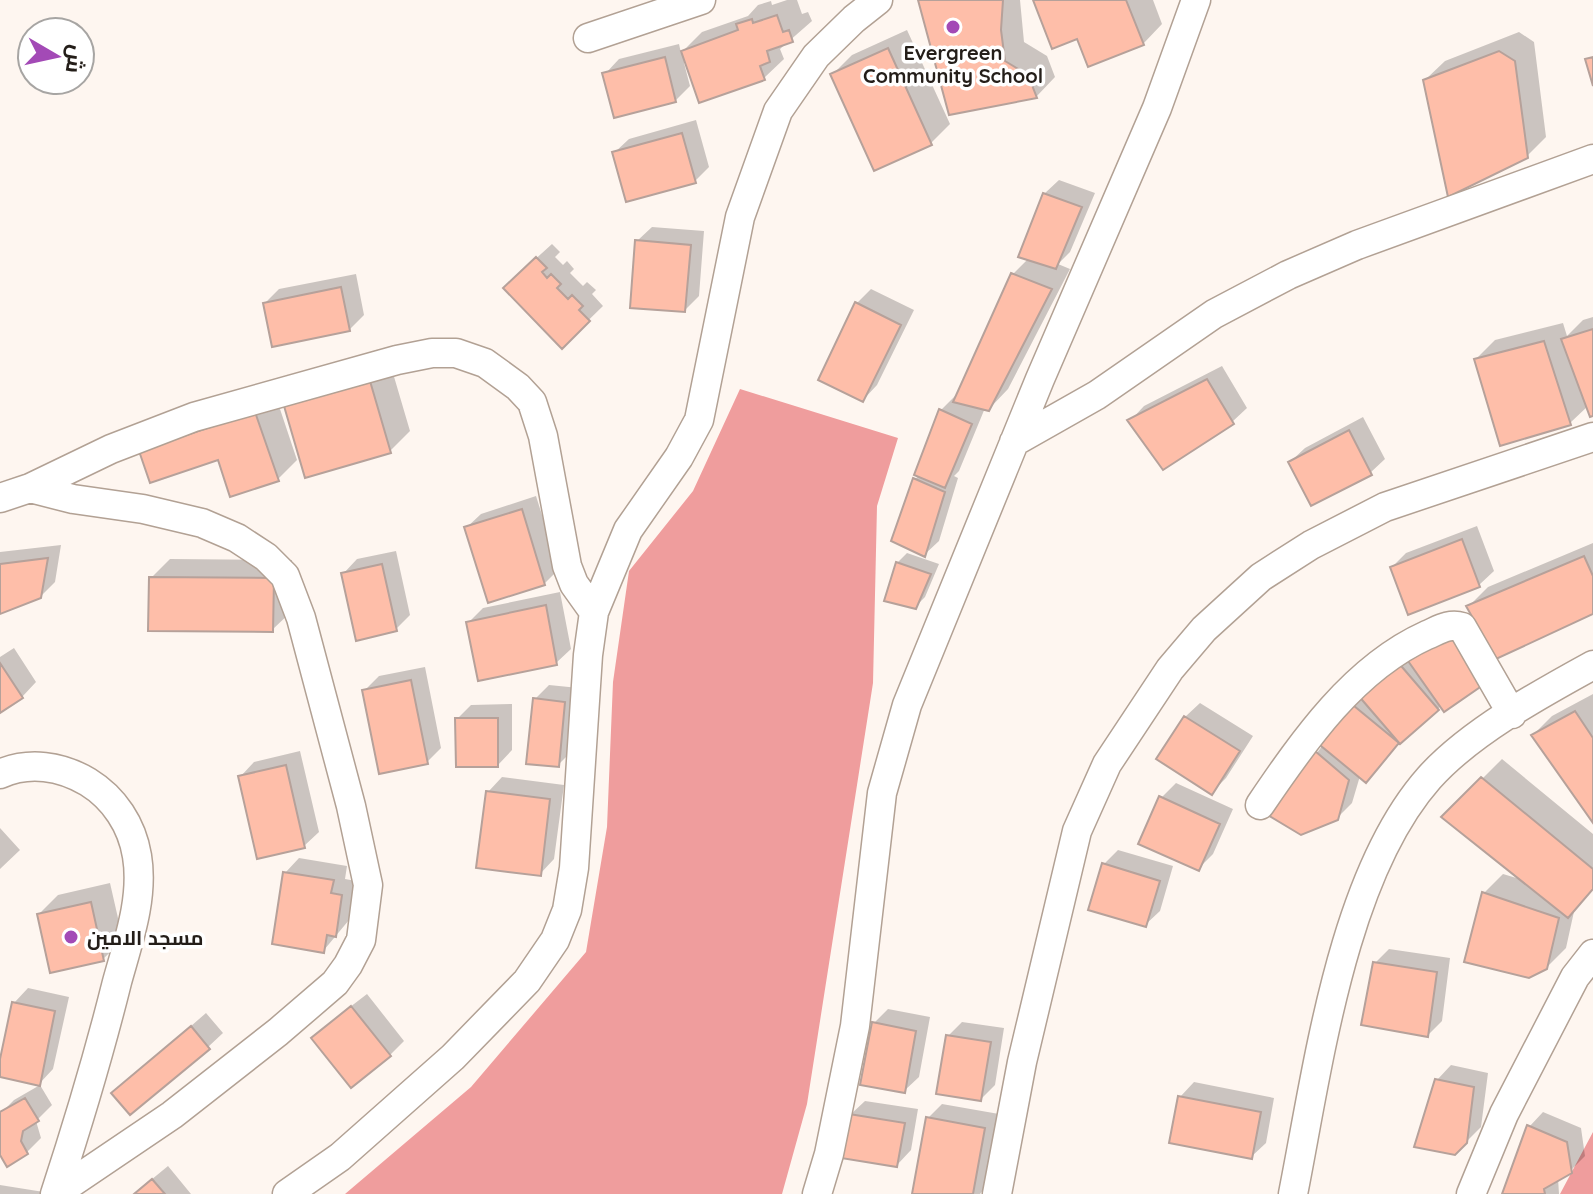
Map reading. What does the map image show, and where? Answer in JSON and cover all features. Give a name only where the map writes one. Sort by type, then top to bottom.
[{"type":"street","points":[[588,38],[701,0]]},
{"type":"street","points":[[287,1194],[340,1157],[453,1057],[527,981],[555,940],[567,910],[574,868],[588,655],[594,612],[628,530],[679,457],[699,420],[740,217],[778,111],[816,56],[878,0]]},
{"type":"street","points":[[817,1194],[829,1154],[855,1026],[882,793],[907,705],[1110,211],[1157,108],[1196,0]]},
{"type":"street","points":[[1014,442],[1097,395],[1214,314],[1288,275],[1357,245],[1593,159]]},
{"type":"street","points":[[0,498],[30,488],[111,449],[194,417],[397,360],[432,353],[456,353],[485,363],[518,387],[532,402],[543,436],[567,566],[574,584],[594,612]]},
{"type":"street","points":[[997,1194],[1022,1062],[1077,831],[1107,764],[1170,669],[1204,629],[1261,577],[1311,545],[1385,507],[1593,437]]},
{"type":"street","points":[[30,488],[202,523],[237,538],[266,557],[285,576],[301,618],[351,806],[368,885],[361,940],[335,983],[172,1115],[55,1194]]},
{"type":"street","points":[[1260,805],[1288,764],[1344,696],[1385,657],[1450,625],[1462,627],[1512,714]]},
{"type":"street","points":[[1293,1194],[1341,963],[1378,859],[1409,804],[1430,777],[1461,749],[1541,694],[1593,665]]},
{"type":"street","points":[[0,774],[42,766],[69,771],[78,776],[96,787],[117,807],[130,830],[137,855],[139,882],[133,920],[94,1071],[55,1194]]},
{"type":"street","points":[[1471,1194],[1504,1114],[1575,977],[1593,954]]},
{"type":"shaded area","points":[[740,389],[898,438],[877,506],[873,683],[807,1104],[782,1194],[345,1194],[471,1087],[586,952],[607,827],[613,682],[629,571],[693,491]]},
{"type":"shaded area","points":[[1593,1132],[1593,1194],[1560,1194]]},
{"type":"building","points":[[918,0],[1003,0],[1001,30],[1005,61],[1028,75],[1037,98],[949,115]]},
{"type":"building","points":[[1033,0],[1126,0],[1144,45],[1088,67],[1077,39],[1052,49]]},
{"type":"building","points":[[777,15],[783,32],[789,30],[793,42],[767,51],[770,62],[760,66],[765,80],[699,103],[681,51],[738,30],[736,24],[752,19],[753,23]]},
{"type":"building","points":[[888,48],[932,145],[874,171],[830,74]]},
{"type":"building","points":[[1499,51],[1515,61],[1528,158],[1448,197],[1423,80]]},
{"type":"building","points":[[665,57],[676,102],[614,118],[602,73]]},
{"type":"building","points":[[1593,57],[1593,86],[1585,59]]},
{"type":"building","points":[[682,133],[696,183],[626,202],[612,152]]},
{"type":"building","points":[[1043,193],[1082,207],[1056,269],[1018,257]]},
{"type":"building","points":[[635,240],[691,245],[685,312],[630,308]]},
{"type":"building","points":[[536,257],[547,268],[542,272],[547,278],[551,274],[561,284],[557,288],[568,299],[572,295],[583,306],[579,310],[590,321],[562,349],[503,288]]},
{"type":"building","points":[[1011,273],[1052,289],[989,411],[953,402]]},
{"type":"building","points":[[341,287],[350,331],[272,347],[263,303]]},
{"type":"building","points":[[855,302],[901,325],[863,402],[818,380]]},
{"type":"building","points":[[1593,329],[1593,416],[1590,417],[1561,339]]},
{"type":"building","points":[[1544,341],[1571,425],[1500,446],[1474,359]]},
{"type":"building","points":[[1207,379],[1234,424],[1163,470],[1127,420]]},
{"type":"building","points":[[370,381],[391,453],[305,478],[284,406]]},
{"type":"building","points":[[939,409],[972,424],[945,488],[914,475]]},
{"type":"building","points":[[255,412],[279,481],[230,497],[218,460],[150,483],[139,451]]},
{"type":"building","points":[[1349,430],[1372,475],[1311,506],[1288,462]]},
{"type":"building","points":[[913,478],[945,492],[925,557],[891,541]]},
{"type":"building","points":[[522,509],[545,585],[488,603],[464,527]]},
{"type":"building","points":[[1462,539],[1480,587],[1408,615],[1390,567]]},
{"type":"building","points":[[1584,556],[1593,576],[1593,614],[1496,659],[1466,606]]},
{"type":"building","points":[[48,558],[41,598],[0,614],[0,564]]},
{"type":"building","points":[[896,562],[931,574],[916,609],[884,601]]},
{"type":"building","points":[[382,564],[397,631],[356,641],[341,573]]},
{"type":"building","points":[[149,577],[274,578],[273,632],[148,631]]},
{"type":"building","points":[[546,605],[557,665],[478,681],[466,622]]},
{"type":"building","points":[[1448,628],[1486,683],[1444,712],[1406,658]]},
{"type":"building","points":[[1396,660],[1439,710],[1400,744],[1357,694]]},
{"type":"building","points":[[0,663],[23,698],[0,713]]},
{"type":"building","points":[[411,680],[428,764],[379,774],[362,690]]},
{"type":"building","points":[[533,698],[565,702],[559,767],[526,764]]},
{"type":"building","points":[[1348,701],[1399,743],[1366,783],[1315,741]]},
{"type":"building","points":[[1575,711],[1593,738],[1593,823],[1531,735]]},
{"type":"building","points":[[1184,716],[1240,751],[1212,795],[1156,759]]},
{"type":"building","points":[[455,718],[498,718],[498,767],[456,767]]},
{"type":"building","points":[[1315,751],[1349,780],[1338,820],[1301,835],[1266,814]]},
{"type":"building","points":[[286,765],[305,848],[257,859],[238,776]]},
{"type":"building","points":[[1481,777],[1593,869],[1593,889],[1568,918],[1441,817]]},
{"type":"building","points":[[486,791],[550,799],[541,876],[476,868]]},
{"type":"building","points":[[1159,796],[1220,824],[1199,871],[1138,844]]},
{"type":"building","points":[[1102,863],[1160,881],[1146,927],[1088,910]]},
{"type":"building","points":[[283,872],[334,880],[331,893],[342,895],[336,937],[327,935],[324,953],[272,944]]},
{"type":"building","points":[[1482,892],[1559,918],[1547,969],[1529,978],[1464,962]]},
{"type":"building","name":"مسجد الامين","points":[[91,902],[104,961],[50,973],[37,914]]},
{"type":"building","points":[[1373,962],[1437,972],[1428,1037],[1361,1025]]},
{"type":"building","points":[[12,1002],[55,1011],[40,1086],[0,1077],[0,1059]]},
{"type":"building","points":[[351,1006],[391,1056],[351,1088],[311,1038]]},
{"type":"building","points":[[872,1022],[916,1031],[905,1093],[860,1085]]},
{"type":"building","points":[[191,1026],[210,1049],[130,1115],[111,1093]]},
{"type":"building","points":[[946,1035],[991,1042],[981,1101],[936,1094]]},
{"type":"building","points":[[1435,1079],[1474,1087],[1467,1143],[1455,1155],[1414,1147]]},
{"type":"building","points":[[1178,1096],[1261,1112],[1252,1159],[1169,1143]]},
{"type":"building","points":[[25,1098],[39,1121],[23,1131],[21,1141],[28,1154],[7,1167],[0,1155],[0,1112]]},
{"type":"building","points":[[849,1114],[905,1123],[897,1167],[841,1158]]},
{"type":"building","points":[[926,1117],[985,1128],[973,1194],[912,1194]]},
{"type":"building","points":[[1527,1125],[1567,1142],[1572,1173],[1544,1189],[1545,1194],[1502,1194]]},
{"type":"building","points":[[152,1179],[165,1194],[134,1194]]},
{"type":"place","name":"Evergreen Community School","points":[[953,27]]},
{"type":"place","name":"مسجد الامين","points":[[71,937]]}]
